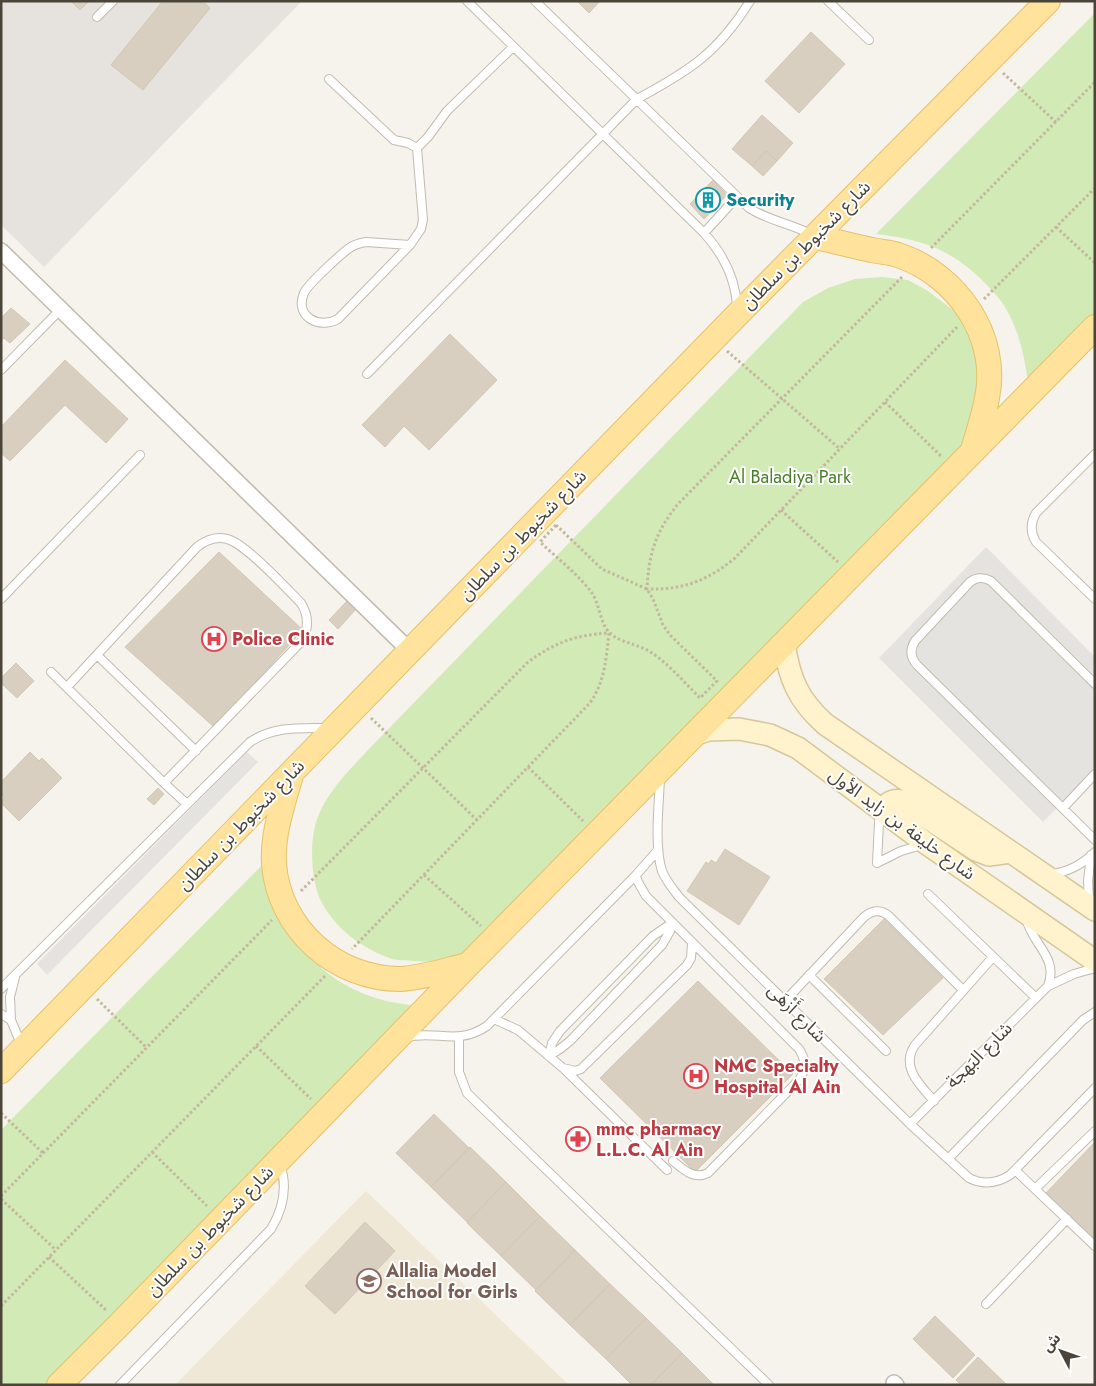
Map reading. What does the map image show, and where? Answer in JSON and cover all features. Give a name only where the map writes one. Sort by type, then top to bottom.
[{"type":"main road","name":"شارع شخبوط بن سلطان","points":[[1,1071],[737,315],[1048,1]]},
{"type":"main road","points":[[816,237],[896,254],[917,262],[948,284],[971,312],[985,345],[989,380],[988,398],[972,451]]},
{"type":"main road","name":"شارع شخبوط بن سلطان","points":[[62,1383],[494,938],[1095,327]]},
{"type":"main road","name":"شارع خليفة بن زايد الأول","points":[[784,644],[793,683],[806,706],[825,724],[1092,909]]},
{"type":"main road","name":"شارع خليفة بن زايد الأول","points":[[694,735],[708,730],[739,729],[755,731],[798,748],[927,844],[1095,961]]},
{"type":"main road","points":[[292,773],[275,843],[274,865],[278,886],[286,907],[295,924],[314,946],[338,963],[358,972],[379,977],[402,979],[468,965]]},
{"type":"main road","points":[[882,810],[889,802],[902,801],[976,850],[989,855],[1010,852]]},
{"type":"street","points":[[1,251],[410,651]]},
{"type":"lane","points":[[97,17],[114,1]]},
{"type":"lane","points":[[467,1],[704,232],[727,265],[735,290],[737,315]]},
{"type":"lane","points":[[535,1],[750,208],[775,222],[799,228],[816,237]]},
{"type":"lane","points":[[367,374],[637,99],[677,78],[704,57],[730,30],[750,1]]},
{"type":"lane","points":[[828,1],[869,40]]},
{"type":"lane","points":[[410,244],[366,242],[348,249],[305,292],[303,306],[305,313],[310,319],[321,324],[327,324],[338,319],[410,244],[421,229],[423,220],[417,148],[428,137],[447,111],[513,47]]},
{"type":"lane","points":[[329,79],[394,140],[408,143],[417,148]]},
{"type":"lane","points":[[704,232],[737,197]]},
{"type":"lane","points":[[1,370],[61,309]]},
{"type":"lane","points":[[1095,454],[1036,513],[1033,519],[1032,531],[1036,542],[1095,599]]},
{"type":"lane","points":[[1,599],[140,455]]},
{"type":"lane","points":[[67,687],[197,547],[211,539],[220,538],[242,546],[300,604],[307,615],[307,629],[302,641],[164,783]]},
{"type":"lane","points":[[1095,684],[991,581],[982,578],[974,579],[970,582],[914,641],[911,649],[912,658],[917,665],[1095,840]]},
{"type":"lane","points":[[97,655],[196,750]]},
{"type":"lane","points":[[51,672],[187,804]]},
{"type":"lane","points":[[1,989],[242,749],[259,736],[280,729],[335,728]]},
{"type":"lane","name":"شارع أَزْهَى","points":[[661,768],[658,850],[665,876],[679,897],[910,1124],[969,1178],[990,1183],[1004,1179],[1095,1088]]},
{"type":"lane","points":[[1063,808],[1095,774]]},
{"type":"lane","points":[[882,810],[879,822],[877,863],[901,851],[927,844]]},
{"type":"lane","points":[[393,1042],[426,1035],[459,1038],[478,1032],[494,1019],[636,875],[658,850]]},
{"type":"lane","points":[[1042,874],[1053,874],[1068,870],[1093,854]]},
{"type":"lane","points":[[1092,909],[1088,881],[1093,854]]},
{"type":"lane","points":[[636,875],[646,896],[799,1049],[803,1055],[805,1067],[800,1079],[708,1173],[694,1176],[673,1161]]},
{"type":"lane","points":[[928,894],[1036,998]]},
{"type":"lane","points":[[785,1001],[864,917],[876,911],[886,913],[963,990]]},
{"type":"lane","points":[[1024,911],[1030,932],[1051,965],[1052,972],[1048,986]]},
{"type":"lane","points":[[549,1056],[552,1042],[560,1031],[653,936],[672,923]]},
{"type":"lane","points":[[549,1056],[570,1040],[662,945],[672,923]]},
{"type":"lane","points":[[564,1068],[575,1071],[586,1065],[687,965],[692,943]]},
{"type":"lane","points":[[934,1102],[912,1074],[909,1064],[910,1054],[915,1045],[993,957]]},
{"type":"lane","name":"شارع البَهجة","points":[[910,1124],[1048,986],[1074,974],[1095,968]]},
{"type":"lane","points":[[16,975],[10,997],[11,1020],[23,1049]]},
{"type":"lane","points":[[810,975],[886,1050]]},
{"type":"lane","points":[[948,1160],[1083,1020],[1095,1012]]},
{"type":"lane","points":[[1,1014],[11,1020]]},
{"type":"lane","points":[[494,1019],[518,1030],[564,1068],[668,1170]]},
{"type":"lane","points":[[459,1038],[459,1072],[467,1093],[769,1385]]},
{"type":"lane","points":[[1036,1188],[1095,1131]]},
{"type":"lane","points":[[120,1385],[270,1229],[280,1211],[284,1196],[284,1180],[279,1160]]},
{"type":"lane","points":[[1015,1170],[1095,1246]]},
{"type":"lane","points":[[986,1304],[1067,1219]]},
{"type":"path","points":[[989,60],[1056,122]]},
{"type":"path","points":[[1095,82],[678,504],[670,515],[650,555],[647,589],[670,635],[717,681],[700,698],[656,656],[638,645],[618,639],[609,633],[605,627],[599,606],[592,594],[540,542],[556,525],[602,569],[647,589],[680,587],[708,578],[735,558],[971,312],[1095,188]]},
{"type":"path","points":[[1056,227],[1095,263]]},
{"type":"path","points":[[713,340],[840,449]]},
{"type":"path","points":[[885,402],[955,469]]},
{"type":"path","points":[[781,510],[851,575]]},
{"type":"path","points":[[2,1303],[50,1257],[590,703],[597,693],[605,671],[609,633]]},
{"type":"path","points":[[358,706],[477,820]]},
{"type":"path","points":[[528,767],[596,834]]},
{"type":"path","points":[[424,874],[494,938]]},
{"type":"path","points":[[84,986],[147,1048]]},
{"type":"path","points":[[256,1046],[325,1112]]},
{"type":"path","points":[[1,1113],[44,1153]]},
{"type":"path","points":[[152,1152],[221,1220]]},
{"type":"path","points":[[1,1199],[56,1250]]},
{"type":"path","points":[[50,1257],[120,1324]]},
{"type":"shaded area","points":[[1,1],[302,1],[44,267],[1,225]]},
{"type":"shaded area","points":[[986,547],[1095,657],[1095,771],[1043,822],[879,658]]},
{"type":"shaded area","points":[[247,752],[258,762],[47,975],[37,964]]},
{"type":"shaded area","name":"Allalia Model School for Girls","points":[[366,1191],[569,1385],[175,1385]]},
{"type":"green space","points":[[1095,13],[1095,314],[1028,381],[1020,343],[1010,316],[1000,300],[980,278],[945,252],[920,242],[876,234]]},
{"type":"green space","name":"Al Baladiya Park","points":[[882,277],[908,280],[928,291],[953,310],[971,329],[987,374],[967,450],[472,946],[455,957],[443,960],[429,962],[400,960],[392,959],[371,950],[343,930],[322,903],[316,887],[312,858],[317,819],[328,797],[343,777],[803,302],[828,288],[855,279]]},
{"type":"green space","points":[[269,858],[299,941],[323,969],[352,989],[385,1001],[421,1006],[54,1385],[1,1385],[1,1130]]},
{"type":"building","points":[[71,1],[89,1],[80,10]]},
{"type":"building","points":[[163,1],[202,1],[210,8],[143,90],[111,65]]},
{"type":"building","points":[[577,1],[600,1],[589,13]]},
{"type":"building","points":[[811,32],[845,64],[799,113],[765,81]]},
{"type":"building","points":[[762,115],[793,143],[777,161],[766,151],[752,166],[732,149]]},
{"type":"building","points":[[766,151],[777,161],[763,176],[752,166]]},
{"type":"building","name":"Security","points":[[713,180],[727,195],[704,219],[690,204]]},
{"type":"building","points":[[11,308],[30,324],[10,343],[4,338],[1,341],[1,318]]},
{"type":"building","points":[[450,334],[497,380],[429,450],[404,426],[385,447],[362,425]]},
{"type":"building","points":[[65,360],[128,419],[106,443],[65,405],[10,461],[1,453],[1,427]]},
{"type":"building","name":"Police Clinic","points":[[219,552],[303,630],[214,727],[125,647]]},
{"type":"building","points":[[348,600],[357,608],[338,629],[329,620]]},
{"type":"building","points":[[16,663],[34,681],[17,698],[1,683],[1,678]]},
{"type":"building","points":[[30,752],[39,761],[42,758],[62,778],[19,821],[1,803],[4,797],[1,795],[1,782]]},
{"type":"building","points":[[158,788],[164,794],[154,805],[147,799]]},
{"type":"building","points":[[725,849],[770,877],[739,925],[687,891],[706,862],[709,864],[711,860],[716,863]]},
{"type":"building","points":[[884,919],[943,978],[883,1035],[824,979]]},
{"type":"building","name":"NMC Specialty Hospital Al Ain","points":[[698,981],[793,1074],[695,1172],[600,1078]]},
{"type":"building","points":[[434,1114],[469,1148],[431,1187],[396,1153]]},
{"type":"building","points":[[1095,1142],[1095,1242],[1045,1194]]},
{"type":"building","points":[[470,1147],[506,1182],[467,1222],[431,1187]]},
{"type":"building","points":[[506,1182],[540,1216],[501,1256],[467,1223]]},
{"type":"building","points":[[540,1216],[575,1250],[536,1290],[501,1256]]},
{"type":"building","points":[[365,1222],[395,1251],[335,1314],[305,1286]]},
{"type":"building","points":[[575,1250],[610,1284],[570,1325],[535,1291]]},
{"type":"building","points":[[610,1284],[646,1318],[606,1359],[570,1325]]},
{"type":"building","points":[[935,1316],[975,1355],[953,1378],[913,1339]]},
{"type":"building","points":[[646,1318],[682,1353],[651,1385],[632,1385],[606,1359]]},
{"type":"building","points":[[682,1353],[714,1385],[651,1385]]},
{"type":"building","points":[[978,1357],[1007,1385],[961,1385],[956,1380]]},
{"type":"place","name":"Security","points":[[708,200]]},
{"type":"place","name":"Police Clinic","points":[[214,639]]},
{"type":"place","name":"NMC Specialty Hospital Al Ain","points":[[696,1076]]},
{"type":"place","name":"mmc pharmacy L.L.C. Al Ain","points":[[578,1139]]},
{"type":"place","name":"Allalia Model School for Girls","points":[[369,1281]]}]
